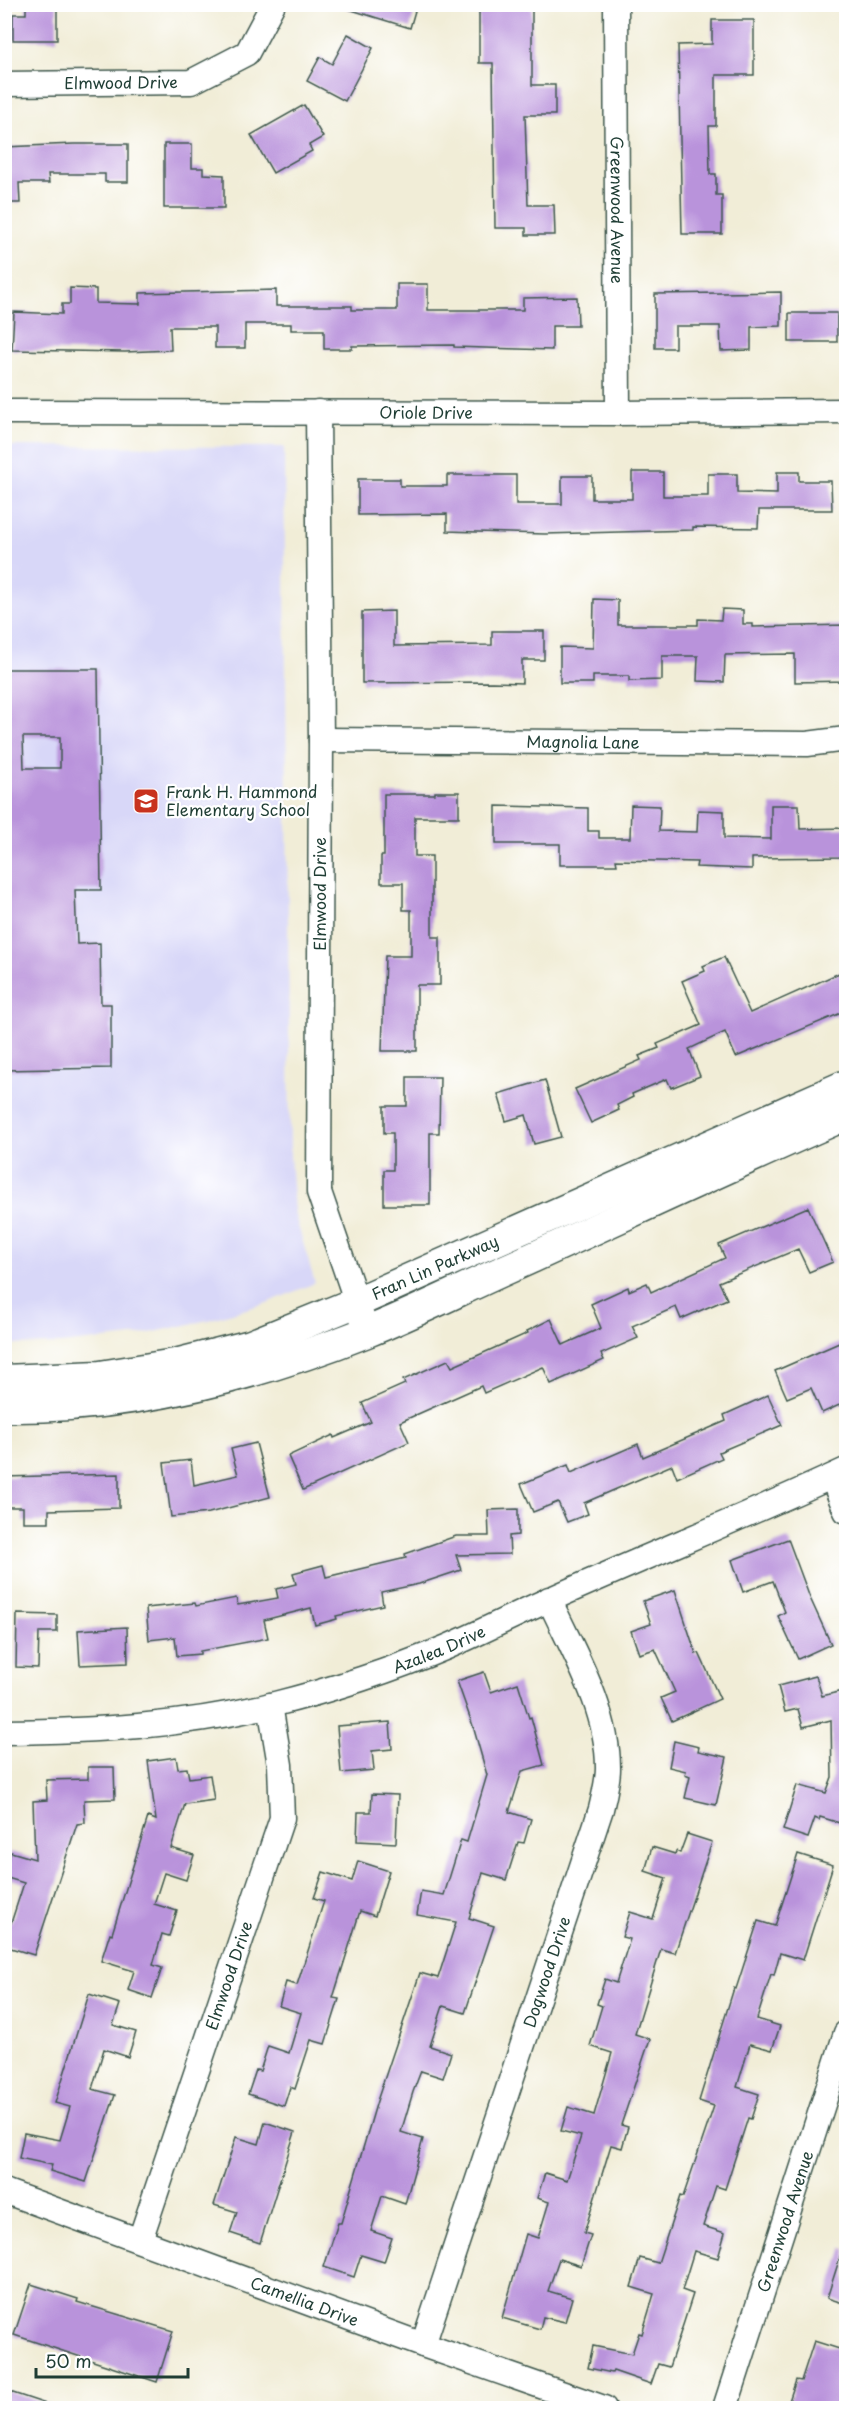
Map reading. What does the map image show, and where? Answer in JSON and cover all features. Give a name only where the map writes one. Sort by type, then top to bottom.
[{"type":"street","name":"Elmwood Drive","points":[[4,84],[191,82],[247,53],[273,4]]},
{"type":"street","name":"Greenwood Avenue","points":[[616,4],[618,413]]},
{"type":"street","name":"Oriole Drive","points":[[4,412],[846,411]]},
{"type":"street","name":"Elmwood Drive","points":[[318,412],[321,740],[320,1192],[367,1332]]},
{"type":"street","name":"Magnolia Lane","points":[[321,740],[807,744],[846,739]]},
{"type":"street","name":"Fran Lin Parkway","points":[[4,1380],[100,1376],[175,1364],[251,1345],[841,1110]]},
{"type":"street","name":"Fran Lin Parkway","points":[[4,1407],[89,1404],[171,1392],[261,1370],[367,1332],[841,1110]]},
{"type":"street","points":[[839,1474],[846,1511]]},
{"type":"street","name":"Azalea Drive","points":[[4,1732],[65,1731],[151,1725],[270,1705],[380,1673],[448,1646],[549,1599],[839,1474]]},
{"type":"street","name":"Dogwood Drive","points":[[423,2345],[597,1820],[605,1787],[608,1769],[606,1742],[596,1702],[549,1599]]},
{"type":"street","name":"Elmwood Drive","points":[[140,2240],[282,1818],[280,1765],[270,1705]]},
{"type":"street","name":"Greenwood Avenue","points":[[725,2409],[846,2032]]},
{"type":"street","name":"Camellia Drive","points":[[4,2191],[604,2409]]},
{"type":"shaded area","name":"Frank H. Hammond Elementary School","points":[[4,446],[284,447],[290,1156],[294,1212],[315,1283],[267,1303],[208,1320],[141,1335],[61,1344],[5,1345]]},
{"type":"building","points":[[26,4],[57,4],[57,40],[13,40],[13,14],[26,14]]},
{"type":"building","points":[[346,4],[417,4],[410,28],[345,8]]},
{"type":"building","points":[[479,4],[532,4],[532,85],[555,85],[555,115],[525,115],[528,205],[554,205],[555,235],[526,235],[526,228],[495,228],[493,63],[479,63]]},
{"type":"building","points":[[712,20],[754,20],[754,75],[716,75],[716,126],[709,126],[710,174],[716,174],[716,195],[722,195],[722,234],[682,234],[678,45],[712,44]]},
{"type":"building","points":[[348,34],[373,48],[345,101],[307,81],[320,57],[332,64]]},
{"type":"building","points":[[304,105],[323,137],[309,145],[312,151],[273,173],[251,135]]},
{"type":"building","points":[[128,144],[128,182],[105,182],[105,174],[48,174],[49,183],[19,183],[20,203],[4,203],[4,147]]},
{"type":"building","points":[[164,144],[192,144],[192,168],[203,168],[203,174],[224,175],[224,208],[164,208]]},
{"type":"building","points":[[397,284],[428,284],[428,310],[523,310],[523,298],[577,297],[578,326],[552,326],[552,350],[454,347],[454,345],[352,346],[352,349],[324,349],[324,330],[291,330],[291,324],[245,324],[245,348],[215,348],[215,327],[170,327],[171,350],[125,352],[12,350],[14,312],[62,314],[62,304],[70,304],[70,288],[96,289],[96,303],[140,304],[140,293],[276,290],[276,306],[352,306],[352,310],[397,310]]},
{"type":"building","points":[[781,292],[781,326],[751,327],[751,350],[721,351],[720,326],[675,326],[675,348],[655,348],[655,294]]},
{"type":"building","points":[[789,313],[837,313],[837,342],[789,342]]},
{"type":"building","points":[[632,472],[663,472],[663,496],[708,496],[708,474],[737,474],[737,493],[777,494],[777,472],[799,472],[799,481],[831,481],[832,510],[759,510],[758,528],[693,527],[693,530],[545,534],[447,531],[447,514],[358,515],[358,479],[400,479],[400,486],[447,486],[447,475],[516,475],[516,504],[562,504],[562,476],[592,476],[592,499],[632,499]]},
{"type":"building","points":[[594,599],[618,600],[618,625],[698,625],[698,619],[721,620],[722,609],[743,610],[743,624],[753,624],[753,627],[846,625],[846,681],[795,682],[795,654],[725,655],[724,682],[697,681],[698,656],[662,656],[662,680],[629,681],[629,676],[593,676],[593,683],[560,683],[560,647],[593,648]]},
{"type":"building","points":[[394,611],[394,646],[492,645],[492,631],[544,631],[544,660],[522,660],[522,683],[362,683],[362,612]]},
{"type":"building","points":[[4,669],[98,669],[101,890],[75,890],[77,944],[100,943],[101,1004],[111,1004],[111,1068],[4,1070]],"holes":[[[23,737],[60,737],[60,768],[24,768]]]},
{"type":"building","points":[[435,792],[459,792],[459,817],[415,817],[415,856],[432,856],[432,937],[440,937],[440,985],[417,985],[417,1051],[382,1051],[385,956],[411,956],[411,910],[403,910],[403,883],[381,883],[381,856],[384,856],[384,794],[435,794]]},
{"type":"building","points":[[631,805],[660,806],[659,831],[697,832],[698,810],[724,811],[724,838],[771,839],[771,805],[799,805],[800,829],[846,828],[846,857],[752,858],[752,869],[696,867],[697,862],[616,860],[617,865],[560,865],[560,844],[496,844],[496,806],[588,808],[588,831],[599,831],[599,838],[630,838]]},
{"type":"building","points":[[724,957],[750,1013],[846,970],[846,1011],[736,1057],[725,1032],[689,1049],[700,1076],[671,1088],[667,1079],[632,1094],[633,1097],[617,1105],[619,1110],[591,1123],[575,1089],[641,1060],[639,1056],[659,1048],[657,1044],[701,1025],[682,981],[705,971],[703,966]]},
{"type":"building","points":[[407,1077],[440,1077],[439,1133],[430,1133],[430,1205],[384,1205],[384,1170],[393,1170],[393,1133],[384,1133],[384,1106],[407,1106]]},
{"type":"building","points":[[545,1080],[561,1137],[534,1144],[526,1115],[506,1121],[498,1094]]},
{"type":"building","points":[[808,1207],[833,1262],[809,1272],[798,1249],[719,1282],[727,1299],[681,1319],[676,1307],[632,1326],[638,1338],[601,1354],[604,1360],[551,1384],[543,1367],[484,1393],[481,1386],[400,1422],[409,1442],[303,1490],[288,1456],[333,1435],[334,1438],[371,1422],[362,1403],[405,1384],[403,1380],[448,1360],[452,1367],[528,1333],[527,1331],[551,1319],[563,1345],[601,1328],[591,1304],[628,1287],[629,1291],[647,1283],[651,1292],[725,1258],[719,1245]]},
{"type":"building","points":[[846,1340],[846,1402],[822,1413],[811,1388],[787,1398],[775,1371]]},
{"type":"building","points":[[768,1395],[782,1425],[719,1452],[722,1458],[677,1478],[672,1465],[584,1503],[588,1514],[567,1522],[558,1502],[533,1512],[521,1484],[568,1465],[571,1473],[638,1444],[643,1457],[726,1421],[724,1415]]},
{"type":"building","points":[[256,1443],[270,1497],[209,1513],[171,1517],[164,1463],[191,1460],[194,1485],[238,1475],[231,1449]]},
{"type":"building","points":[[119,1474],[119,1508],[49,1510],[49,1522],[23,1522],[23,1507],[4,1507],[4,1477]]},
{"type":"building","points":[[518,1509],[518,1535],[509,1536],[510,1554],[456,1555],[461,1570],[419,1584],[381,1592],[383,1605],[336,1616],[337,1619],[315,1625],[311,1608],[264,1620],[268,1638],[200,1651],[200,1654],[177,1656],[175,1637],[149,1640],[146,1608],[195,1603],[196,1606],[236,1598],[238,1605],[278,1598],[276,1589],[296,1584],[293,1573],[323,1565],[326,1577],[406,1558],[405,1554],[456,1536],[489,1536],[488,1510]]},
{"type":"building","points":[[788,1539],[810,1598],[831,1644],[798,1659],[778,1616],[785,1612],[773,1581],[743,1592],[732,1560]]},
{"type":"building","points":[[675,1590],[696,1654],[699,1653],[720,1699],[672,1721],[661,1698],[675,1692],[655,1649],[639,1654],[631,1631],[651,1624],[643,1601]]},
{"type":"building","points":[[17,1614],[57,1615],[57,1632],[39,1632],[38,1668],[16,1667]]},
{"type":"building","points":[[127,1627],[128,1663],[80,1665],[78,1630]]},
{"type":"building","points":[[484,1672],[491,1692],[518,1683],[529,1718],[531,1717],[544,1765],[522,1771],[509,1812],[531,1819],[524,1843],[518,1842],[506,1880],[483,1873],[469,1918],[494,1926],[465,2013],[443,2006],[430,2046],[451,2053],[443,2078],[421,2071],[413,2092],[401,2132],[423,2139],[405,2204],[382,2196],[371,2231],[392,2238],[384,2262],[361,2255],[354,2277],[324,2267],[338,2223],[341,2223],[377,2101],[420,1973],[438,1978],[456,1922],[417,1915],[421,1891],[444,1895],[461,1840],[467,1842],[487,1775],[457,1681]]},
{"type":"building","points":[[816,1676],[822,1696],[846,1690],[846,1813],[843,1824],[820,1817],[819,1820],[815,1818],[808,1838],[783,1830],[797,1785],[826,1793],[832,1777],[831,1720],[803,1727],[798,1709],[785,1712],[778,1686]]},
{"type":"building","points":[[390,1722],[392,1749],[372,1751],[374,1770],[341,1773],[337,1726]]},
{"type":"building","points":[[674,1741],[699,1747],[698,1751],[727,1757],[716,1805],[685,1798],[690,1777],[685,1775],[686,1771],[669,1767]]},
{"type":"building","points":[[176,1757],[178,1769],[187,1768],[189,1778],[210,1775],[214,1800],[185,1804],[171,1848],[194,1855],[186,1880],[164,1873],[154,1904],[177,1911],[169,1936],[162,1934],[153,1965],[162,1968],[152,1998],[128,1990],[134,1971],[101,1961],[110,1933],[112,1934],[148,1817],[156,1820],[148,1761]]},
{"type":"building","points":[[88,1767],[114,1767],[115,1799],[84,1800],[85,1823],[77,1824],[34,1955],[4,1946],[4,1921],[11,1923],[24,1883],[4,1877],[4,1871],[11,1852],[35,1859],[33,1801],[47,1800],[46,1780],[88,1779]]},
{"type":"building","points":[[372,1794],[398,1795],[396,1843],[357,1841],[358,1812],[371,1812]]},
{"type":"building","points":[[687,1834],[712,1842],[675,1953],[661,1949],[635,2034],[650,2039],[621,2125],[628,2127],[622,2148],[611,2145],[584,2233],[591,2235],[581,2266],[559,2259],[548,2291],[572,2298],[565,2322],[543,2317],[540,2329],[502,2318],[526,2234],[538,2238],[549,2202],[537,2198],[545,2173],[567,2180],[581,2136],[561,2131],[568,2107],[594,2115],[612,2053],[590,2046],[602,2006],[597,2004],[605,1979],[616,1983],[630,1939],[622,1937],[630,1912],[653,1919],[666,1878],[645,1871],[652,1847],[675,1854],[676,1851],[680,1853]]},
{"type":"building","points":[[798,1854],[833,1865],[803,1960],[780,1953],[774,1975],[771,1974],[757,2019],[780,2026],[772,2050],[750,2044],[737,2087],[759,2094],[751,2119],[748,2118],[725,2189],[716,2186],[703,2226],[725,2233],[718,2258],[694,2251],[682,2290],[693,2294],[684,2322],[669,2367],[658,2364],[651,2384],[613,2371],[612,2373],[588,2368],[593,2346],[632,2354],[639,2333],[642,2334],[654,2294],[631,2287],[640,2258],[658,2263],[714,2106],[699,2101],[734,1988],[736,1989],[758,1921],[775,1926]]},
{"type":"building","points":[[358,1861],[389,1871],[375,1916],[360,1911],[333,1998],[339,1999],[325,2044],[311,2040],[295,2089],[290,2087],[284,2106],[248,2094],[256,2070],[260,2071],[268,2046],[289,2053],[301,2013],[279,2006],[286,1982],[297,1985],[324,1901],[314,1898],[323,1872],[352,1881]]},
{"type":"building","points":[[89,1994],[120,2004],[113,2025],[136,2032],[128,2057],[104,2049],[92,2089],[115,2095],[86,2182],[50,2171],[52,2165],[19,2158],[24,2133],[60,2140],[70,2107],[55,2103]]},
{"type":"building","points":[[265,2122],[295,2132],[260,2243],[230,2233],[237,2212],[214,2205],[236,2137],[259,2144]]},
{"type":"building","points":[[843,2248],[846,2249],[846,2304],[827,2298]]},
{"type":"building","points":[[31,2284],[78,2299],[77,2302],[173,2331],[157,2382],[14,2335]]},
{"type":"building","points":[[814,2341],[846,2351],[846,2409],[801,2409],[788,2404],[796,2380],[801,2381]]},
{"type":"building","points":[[4,2390],[52,2406],[52,2409],[4,2409]]},
{"type":"place","name":"Frank H. Hammond Elementary School","points":[[146,801]]}]
